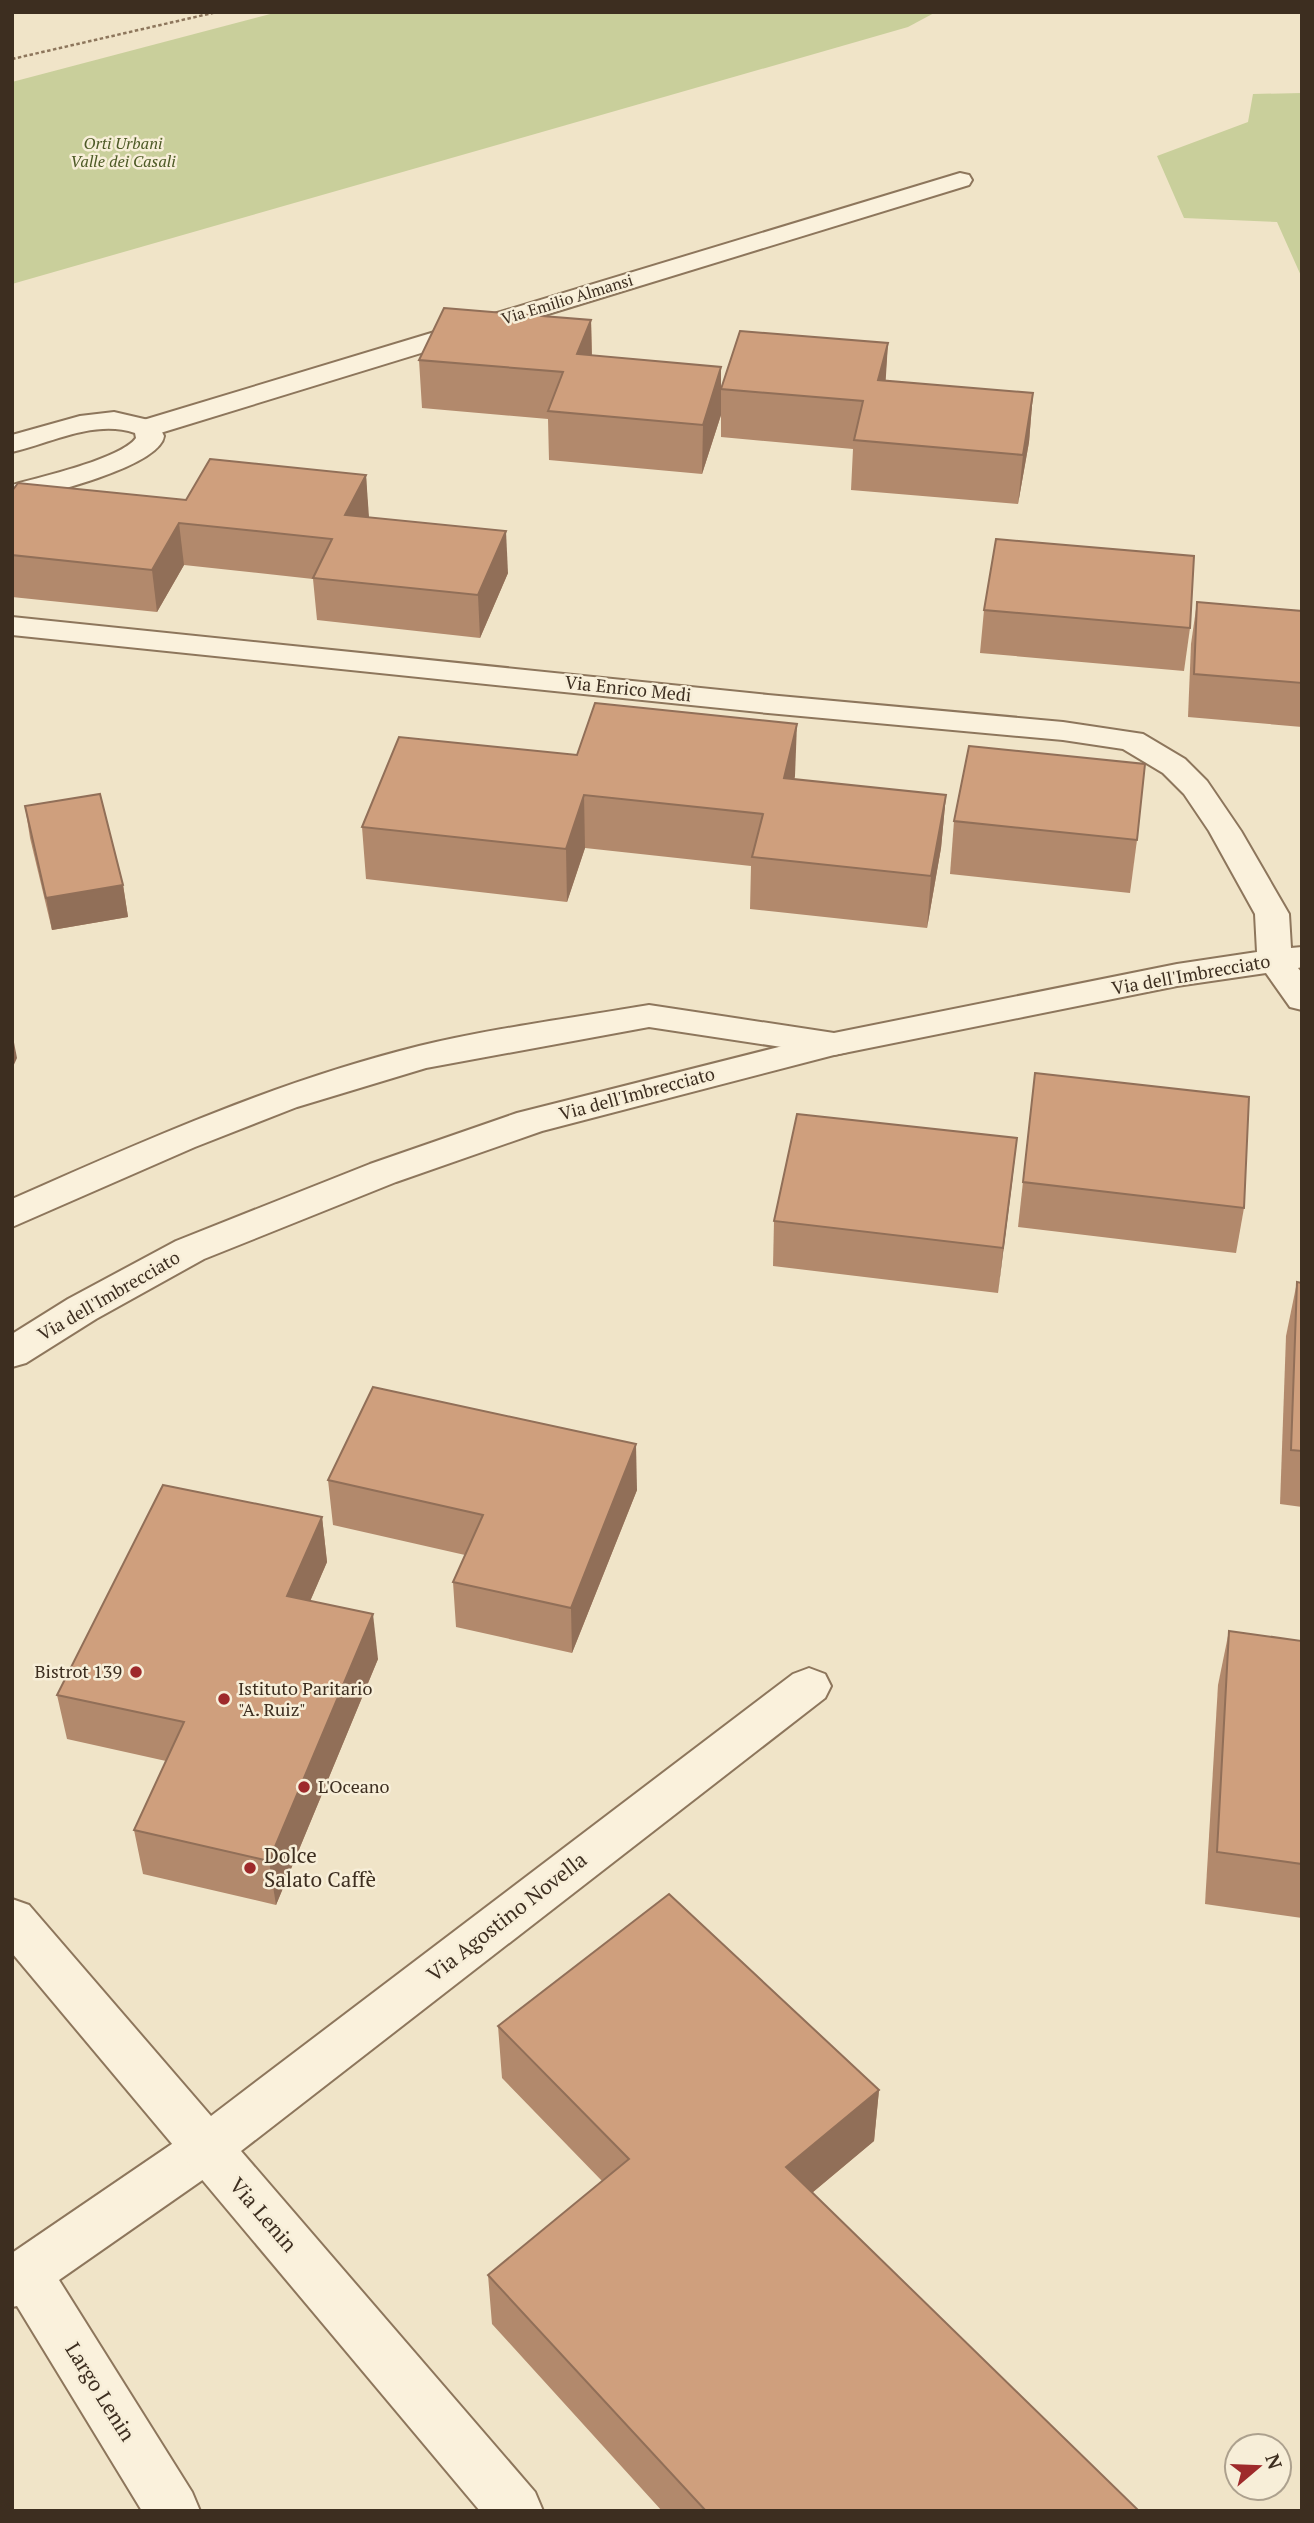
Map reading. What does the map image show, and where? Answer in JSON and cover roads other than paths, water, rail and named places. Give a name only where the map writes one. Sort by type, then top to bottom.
[{"type":"street","name":"Via Emilio Almansi","points":[[12,444],[105,421],[130,422],[147,428],[960,180]]},
{"type":"street","points":[[12,494],[137,453],[150,441],[147,428]]},
{"type":"street","name":"Via Enrico Medi","points":[[12,626],[768,704],[1112,736],[1149,749],[1174,766],[1196,788],[1272,914],[1288,959]]},
{"type":"street","points":[[1288,959],[1302,999]]},
{"type":"street","name":"Via dell'Imbrecciato","points":[[12,1353],[148,1270],[190,1250],[383,1173],[530,1122],[834,1044],[1177,975],[1288,959]]},
{"type":"street","points":[[12,1214],[195,1133],[284,1099],[422,1058],[649,1016],[834,1044]]},
{"type":"street","name":"Via Agostino Novella","points":[[206,2149],[808,1686]]},
{"type":"street","name":"Via Lenin","points":[[12,1919],[516,2511]]},
{"type":"street","name":"Largo Lenin","points":[[173,2511],[19,2279],[206,2149]]},
{"type":"place","name":"Bistrot 139","points":[[136,1672]]},
{"type":"place","name":"Istituto Paritario \"A. Ruiz\"","points":[[224,1699]]},
{"type":"place","name":"L'Oceano","points":[[304,1787]]},
{"type":"place","name":"Dolce Salato Caffè","points":[[250,1868]]},
{"type":"park label","name":"Orti Urbani Valle dei Casali","points":[[123,152]]}]
